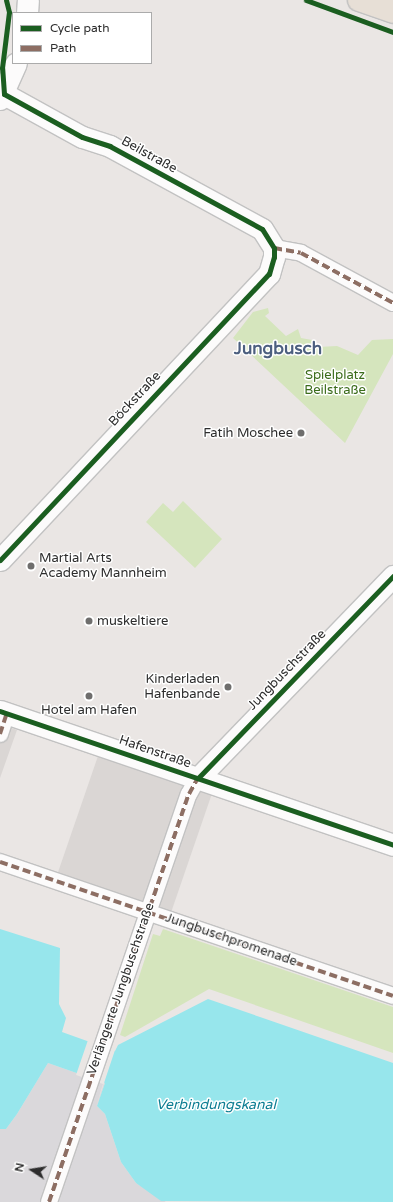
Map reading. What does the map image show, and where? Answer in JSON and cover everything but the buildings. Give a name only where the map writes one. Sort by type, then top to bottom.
[{"type":"main road","points":[[359,0],[393,12]]},
{"type":"street","points":[[27,12],[28,0]]},
{"type":"street","points":[[2,97],[16,64]]},
{"type":"street","name":"Beilstraße","points":[[2,97],[82,137],[110,146],[262,229],[274,248]]},
{"type":"street","points":[[274,248],[304,255],[393,303]]},
{"type":"street","name":"Böckstraße","points":[[0,560],[269,274],[274,248]]},
{"type":"street","name":"Jungbuschstraße","points":[[198,778],[393,576]]},
{"type":"street","points":[[0,734],[3,712]]},
{"type":"street","name":"Hafenstraße","points":[[3,712],[393,845]]},
{"type":"street","name":"Verlängerte Jungbuschstraße","points":[[48,1202],[148,911],[198,778]]},
{"type":"street","name":"Jungbuschpromenade","points":[[0,862],[148,911],[393,996]]},
{"type":"shaded area","points":[[0,724],[17,730],[0,778]]},
{"type":"shaded area","points":[[98,756],[211,795],[171,913],[57,874]]},
{"type":"shaded area","points":[[48,1063],[105,1083],[97,1106],[105,1114],[121,1162],[136,1183],[166,1202],[0,1202],[0,1129],[6,1129],[17,1114]]},
{"type":"green space","name":"Spielplatz Beilstraße","points":[[268,308],[269,313],[265,316],[286,336],[298,329],[301,338],[312,340],[318,347],[337,346],[358,355],[372,340],[393,339],[393,354],[345,443],[233,338],[253,312]]},
{"type":"green space","points":[[183,501],[222,539],[195,568],[146,522],[163,503],[173,512]]},
{"type":"green space","points":[[163,929],[393,1007],[393,1053],[209,989],[125,1037],[120,1035],[153,934],[160,936]]},
{"type":"water","name":"Verbindungskanal","points":[[0,929],[60,948],[59,1004],[66,1018],[62,1032],[115,1051],[118,1045],[208,999],[393,1063],[393,1202],[161,1201],[136,1183],[121,1162],[105,1114],[97,1106],[105,1083],[48,1063],[17,1114],[6,1129],[0,1129]]},
{"type":"pier","points":[[88,1040],[115,1050],[96,1107],[103,1084],[76,1075]]},
{"type":"marked path","points":[[274,248],[301,253],[393,303]]},
{"type":"marked path","points":[[0,734],[7,713]]},
{"type":"marked path","points":[[49,1202],[189,794],[198,778]]},
{"type":"marked path","points":[[0,862],[393,996]]},
{"type":"cycle path","points":[[0,560],[269,274],[274,257],[274,248],[262,229],[110,146],[82,137],[4,94],[2,68],[9,12],[6,0]]},
{"type":"cycle path","points":[[306,0],[393,32]]},
{"type":"cycle path","points":[[198,778],[393,576]]},
{"type":"cycle path","points":[[0,711],[393,845]]},
{"type":"place","name":"Fatih Moschee","points":[[301,433]]},
{"type":"place","name":"Martial Arts Academy Mannheim","points":[[31,566]]},
{"type":"place","name":"muskeltiere","points":[[89,621]]},
{"type":"place","name":"Kinderladen Hafenbande","points":[[228,687]]},
{"type":"place","name":"Hotel am Hafen","points":[[89,696]]},
{"type":"district","name":"Jungbusch","points":[[278,349]]}]
